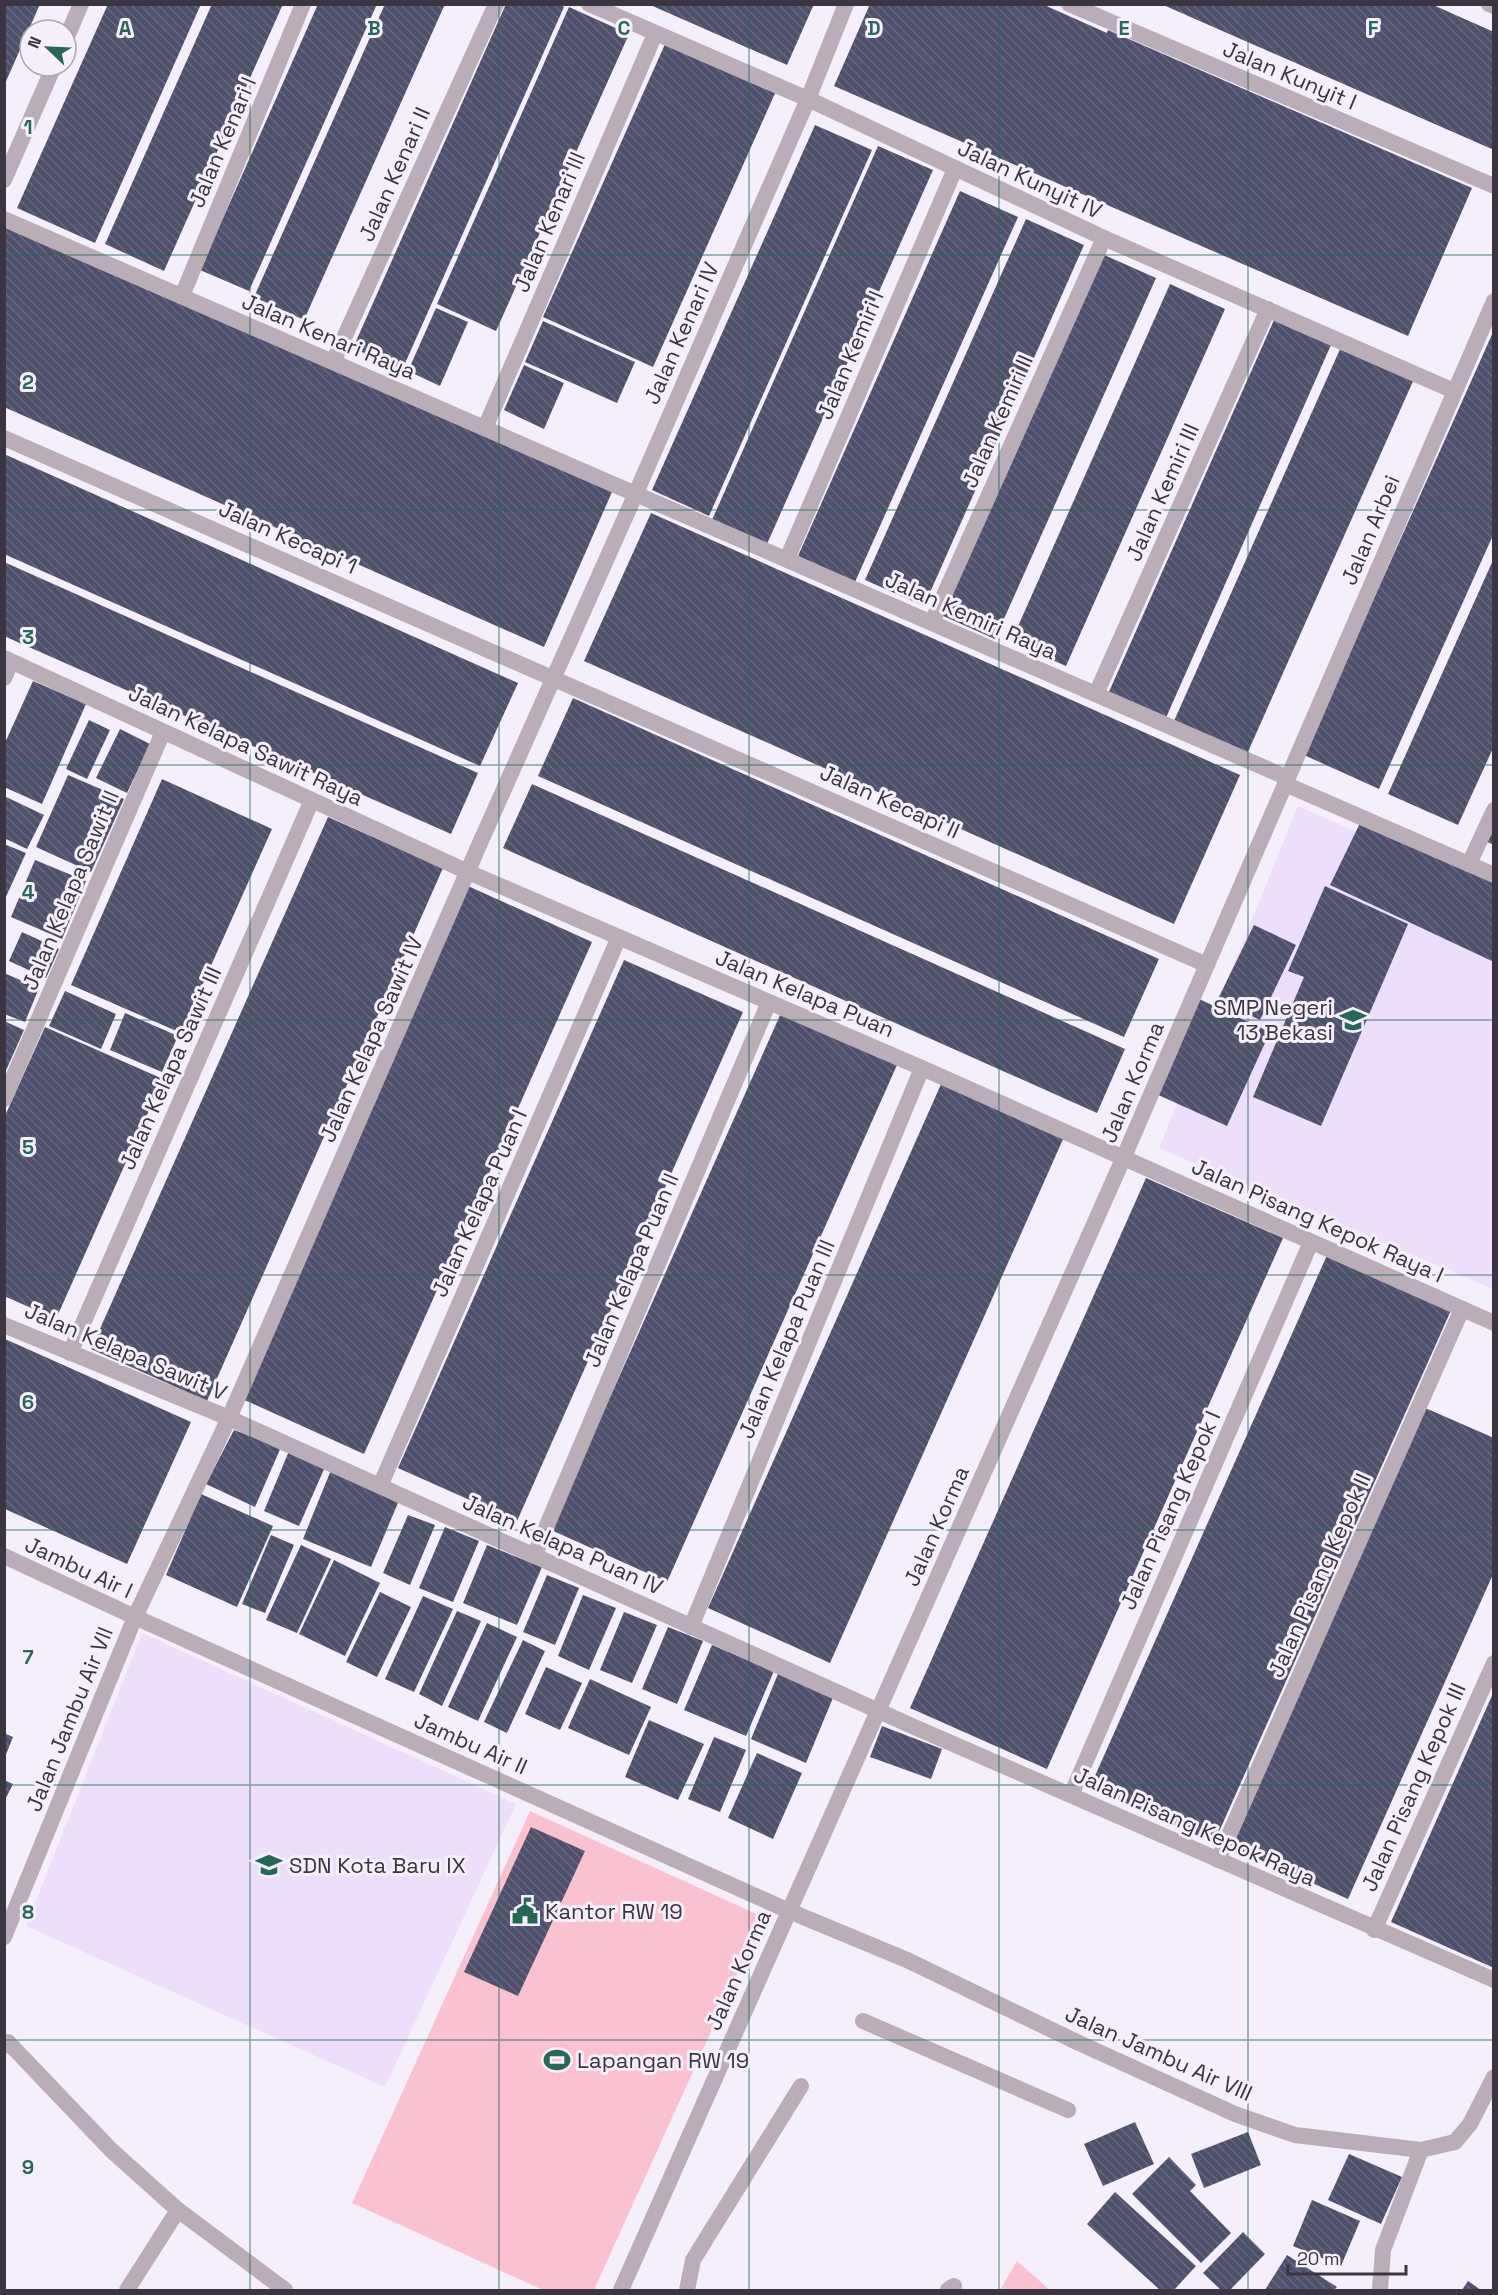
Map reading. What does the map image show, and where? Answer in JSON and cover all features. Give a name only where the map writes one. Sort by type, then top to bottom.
[{"type":"street","points":[[75,18],[81,4]]},
{"type":"street","name":"Jalan Kenari I","points":[[182,296],[303,4]]},
{"type":"street","name":"Jalan Kenari II","points":[[333,362],[496,4]]},
{"type":"street","name":"Jalan Kunyit IV","points":[[589,4],[808,99],[1104,238],[1454,391]]},
{"type":"street","name":"Jalan Kenari IV","points":[[554,678],[808,99],[846,4]]},
{"type":"street","name":"Jalan Kunyit I","points":[[1069,4],[1089,8],[1494,186]]},
{"type":"street","points":[[1489,4],[1494,6]]},
{"type":"street","name":"Jalan Kenari III","points":[[484,428],[655,34]]},
{"type":"street","points":[[4,180],[49,78]]},
{"type":"street","name":"Jalan Kemiri I","points":[[787,559],[955,170]]},
{"type":"street","name":"Jalan Kenari Raya","points":[[4,219],[636,493]]},
{"type":"street","name":"Jalan Kemiri II","points":[[932,622],[1104,238]]},
{"type":"street","name":"Jalan Arbei","points":[[1286,781],[1494,301]]},
{"type":"street","name":"Jalan Kemiri III","points":[[1096,694],[1268,309]]},
{"type":"street","name":"Jalan Kecapi 1","points":[[4,438],[554,678]]},
{"type":"street","name":"Jalan Kemiri Raya","points":[[636,493],[1096,694],[1494,875]]},
{"type":"street","points":[[4,678],[8,660]]},
{"type":"street","name":"Jalan Kelapa Sawit Raya","points":[[8,660],[468,872]]},
{"type":"street","name":"Jalan Kelapa Sawit IV","points":[[135,1617],[229,1418],[554,678]]},
{"type":"street","name":"Jalan Kecapi II","points":[[554,678],[1207,965]]},
{"type":"street","name":"Jalan Kelapa Sawit II","points":[[4,1099],[163,732]]},
{"type":"street","name":"Jalan Korma","points":[[621,2290],[1123,1159],[1286,781]]},
{"type":"street","name":"Jalan Kelapa Sawit III","points":[[70,1353],[312,800]]},
{"type":"street","points":[[1469,864],[1494,810]]},
{"type":"street","name":"Jalan Kelapa Puan","points":[[468,872],[922,1068],[1123,1159]]},
{"type":"street","name":"Jalan Kelapa Puan I","points":[[380,1486],[619,938]]},
{"type":"street","name":"Jalan Kelapa Puan II","points":[[534,1556],[769,1002]]},
{"type":"street","name":"Jalan Kelapa Puan III","points":[[691,1627],[922,1068]]},
{"type":"street","name":"Jalan Pisang Kepok Raya I","points":[[1123,1159],[1494,1323]]},
{"type":"street","name":"Jalan Pisang Kepok I","points":[[1071,1795],[1311,1242]]},
{"type":"street","name":"Jalan Pisang Kepok II","points":[[1218,1860],[1462,1309]]},
{"type":"street","name":"Jalan Kelapa Sawit V","points":[[4,1324],[229,1418]]},
{"type":"street","name":"Jalan Kelapa Puan IV","points":[[229,1418],[878,1711]]},
{"type":"street","name":"Jambu Air I","points":[[4,1556],[135,1617]]},
{"type":"street","name":"Jambu Air II","points":[[135,1617],[789,1911]]},
{"type":"street","name":"Jalan Jambu Air VII","points":[[4,1937],[135,1617]]},
{"type":"street","name":"Jalan Pisang Kepok III","points":[[1374,1930],[1494,1663]]},
{"type":"street","name":"Jalan Pisang Kepok Raya","points":[[878,1711],[1374,1930],[1494,1980]]},
{"type":"street","name":"Jalan Jambu Air VIII","points":[[789,1911],[907,1960],[1079,2043],[1235,2114],[1295,2135],[1421,2150],[1455,2142],[1470,2124],[1494,2077]]},
{"type":"street","points":[[863,2021],[1068,2110]]},
{"type":"street","points":[[4,2046],[8,2042],[111,2150],[178,2210],[285,2290]]},
{"type":"street","points":[[687,2290],[693,2260],[801,2086]]},
{"type":"street","points":[[1380,2290],[1383,2250],[1421,2150]]},
{"type":"street","points":[[127,2290],[178,2210]]},
{"type":"shaded area","name":"SMP Negeri 13 Bekasi","points":[[1298,806],[1493,891],[1493,1289],[1159,1148]]},
{"type":"shaded area","name":"SDN Kota Baru IX","points":[[142,1633],[516,1804],[385,2087],[26,1926]]},
{"type":"shaded area","name":"Lapangan RW 19","points":[[530,1811],[763,1917],[594,2290],[543,2290],[352,2203]]},
{"type":"shaded area","points":[[1017,2261],[1050,2290],[1000,2290]]},
{"type":"building","points":[[4,4],[40,4],[34,18],[18,18],[18,54],[4,86]]},
{"type":"building","points":[[108,4],[201,4],[95,243],[17,208],[75,78],[78,78],[78,71]]},
{"type":"building","points":[[212,4],[283,4],[164,271],[105,244]]},
{"type":"building","points":[[318,4],[377,4],[249,291],[200,270]]},
{"type":"building","points":[[385,4],[445,4],[304,320],[254,297]]},
{"type":"building","points":[[506,4],[558,4],[564,7],[402,370],[353,348]]},
{"type":"building","points":[[648,4],[814,4],[787,65]]},
{"type":"building","points":[[870,4],[1042,4],[1107,33],[1108,30],[1472,188],[1408,336],[834,86]]},
{"type":"building","points":[[1161,4],[1431,4],[1494,32],[1494,150]]},
{"type":"building","points":[[569,7],[629,34],[496,331],[437,304]]},
{"type":"building","points":[[666,42],[776,91],[653,367],[543,317]]},
{"type":"building","points":[[815,125],[872,150],[709,516],[652,490]]},
{"type":"building","points":[[878,146],[933,170],[767,544],[712,520]]},
{"type":"building","points":[[960,191],[1018,217],[855,582],[798,556]]},
{"type":"building","points":[[1026,219],[1084,245],[924,606],[865,580]]},
{"type":"building","points":[[4,221],[612,492],[544,647],[4,407]]},
{"type":"building","points":[[1102,254],[1156,278],[995,639],[941,615]]},
{"type":"building","points":[[1170,284],[1225,309],[1066,666],[1011,642]]},
{"type":"building","points":[[436,308],[468,322],[440,386],[408,371]]},
{"type":"building","points":[[1274,320],[1331,345],[1165,720],[1108,694]]},
{"type":"building","points":[[543,321],[635,362],[617,403],[525,362]]},
{"type":"building","points":[[1494,330],[1494,533],[1379,789],[1304,755]]},
{"type":"building","points":[[1341,347],[1414,379],[1247,754],[1174,721]]},
{"type":"building","points":[[524,365],[564,383],[544,429],[504,410]]},
{"type":"building","points":[[4,454],[518,683],[480,766],[4,554]]},
{"type":"building","points":[[651,513],[1240,775],[1174,924],[584,661]]},
{"type":"building","points":[[1494,558],[1494,746],[1458,825],[1388,794]]},
{"type":"building","points":[[4,562],[478,773],[451,834],[4,636]]},
{"type":"building","points":[[33,681],[86,704],[42,804],[4,787],[4,745]]},
{"type":"building","points":[[573,698],[1159,959],[1124,1037],[538,776]]},
{"type":"building","points":[[89,720],[110,730],[87,779],[66,769]]},
{"type":"building","points":[[120,729],[150,744],[127,793],[96,778]]},
{"type":"building","points":[[68,775],[124,799],[91,872],[36,847]]},
{"type":"building","points":[[162,779],[272,829],[181,1033],[71,985]]},
{"type":"building","points":[[532,784],[1125,1049],[1097,1113],[503,848]]},
{"type":"building","points":[[4,796],[44,815],[27,849],[4,838]]},
{"type":"building","points":[[328,817],[443,868],[207,1401],[91,1349]]},
{"type":"building","points":[[1361,821],[1494,883],[1494,962],[1330,885]]},
{"type":"building","points":[[1494,829],[1494,845],[1487,842]]},
{"type":"building","points":[[4,844],[26,853],[4,901]]},
{"type":"building","points":[[35,860],[86,881],[62,939],[11,917]]},
{"type":"building","points":[[468,886],[592,942],[364,1454],[240,1398]]},
{"type":"building","points":[[1325,886],[1408,924],[1321,1126],[1253,1097],[1304,977],[1288,971]]},
{"type":"building","points":[[1254,925],[1296,945],[1260,1020],[1218,999]]},
{"type":"building","points":[[22,932],[59,949],[46,978],[9,961]]},
{"type":"building","points":[[624,960],[743,1012],[517,1521],[398,1468]]},
{"type":"building","points":[[4,973],[39,988],[25,1022],[4,1014]]},
{"type":"building","points":[[65,991],[116,1014],[101,1049],[49,1026]]},
{"type":"building","points":[[1199,999],[1270,1032],[1227,1126],[1156,1094]]},
{"type":"building","points":[[125,1013],[178,1036],[162,1072],[110,1050]]},
{"type":"building","points":[[781,1013],[897,1065],[667,1582],[551,1530]]},
{"type":"building","points":[[4,1021],[24,1030],[4,1075]]},
{"type":"building","points":[[45,1027],[163,1079],[56,1319],[4,1296],[4,1118]]},
{"type":"building","points":[[942,1082],[1064,1137],[830,1663],[708,1608]]},
{"type":"building","points":[[1146,1178],[1283,1238],[1047,1769],[910,1708]]},
{"type":"building","points":[[1328,1253],[1452,1308],[1214,1843],[1090,1787]]},
{"type":"building","points":[[5,1339],[191,1422],[127,1564],[5,1509]]},
{"type":"building","points":[[1423,1407],[1494,1438],[1494,1572],[1348,1899],[1229,1846]]},
{"type":"building","points":[[234,1430],[281,1447],[255,1507],[206,1484]]},
{"type":"building","points":[[289,1451],[325,1467],[299,1526],[264,1511]]},
{"type":"building","points":[[331,1470],[400,1498],[371,1567],[303,1539]]},
{"type":"building","points":[[201,1494],[273,1526],[237,1607],[166,1575]]},
{"type":"building","points":[[408,1515],[435,1525],[410,1585],[383,1573]]},
{"type":"building","points":[[445,1527],[479,1541],[453,1602],[419,1588]]},
{"type":"building","points":[[271,1535],[294,1545],[265,1613],[242,1604]]},
{"type":"building","points":[[301,1545],[331,1559],[297,1633],[266,1620]]},
{"type":"building","points":[[487,1545],[542,1567],[517,1625],[463,1603]]},
{"type":"building","points":[[334,1560],[380,1583],[345,1656],[299,1634]]},
{"type":"building","points":[[547,1575],[579,1588],[555,1645],[523,1632]]},
{"type":"building","points":[[380,1592],[411,1607],[377,1677],[346,1662]]},
{"type":"building","points":[[583,1595],[616,1608],[589,1670],[558,1656]]},
{"type":"building","points":[[423,1596],[453,1609],[414,1692],[385,1679]]},
{"type":"building","points":[[457,1611],[481,1621],[442,1706],[419,1694]]},
{"type":"building","points":[[624,1612],[657,1625],[632,1683],[600,1670]]},
{"type":"building","points":[[487,1623],[517,1637],[478,1721],[448,1707]]},
{"type":"building","points":[[668,1627],[703,1641],[677,1704],[642,1689]]},
{"type":"building","points":[[523,1640],[545,1651],[507,1733],[484,1722]]},
{"type":"building","points":[[712,1645],[774,1671],[746,1736],[684,1710]]},
{"type":"building","points":[[546,1667],[582,1683],[560,1730],[525,1714]]},
{"type":"building","points":[[780,1669],[835,1693],[806,1763],[751,1739]]},
{"type":"building","points":[[590,1679],[651,1707],[629,1755],[568,1728]]},
{"type":"building","points":[[1494,1691],[1494,1968],[1391,1922]]},
{"type":"building","points":[[649,1720],[704,1744],[678,1800],[625,1777]]},
{"type":"building","points":[[882,1726],[942,1749],[931,1779],[870,1757]]},
{"type":"building","points":[[4,1733],[13,1737],[5,1757],[4,1757]]},
{"type":"building","points":[[714,1737],[746,1750],[720,1812],[688,1799]]},
{"type":"building","points":[[757,1753],[802,1773],[773,1839],[728,1818]]},
{"type":"building","points":[[4,1780],[13,1784],[4,1802]]},
{"type":"building","name":"Kantor RW 19","points":[[531,1827],[585,1851],[518,1996],[464,1972]]},
{"type":"building","points":[[1135,2122],[1154,2164],[1103,2186],[1084,2144]]},
{"type":"building","points":[[1248,2132],[1261,2165],[1204,2188],[1191,2154]]},
{"type":"building","points":[[1349,2154],[1402,2177],[1381,2224],[1328,2200]]},
{"type":"building","points":[[1169,2157],[1196,2185],[1190,2191],[1231,2233],[1201,2263],[1132,2194]]},
{"type":"building","points":[[1115,2192],[1196,2266],[1174,2290],[1160,2290],[1087,2224]]},
{"type":"building","points":[[1312,2200],[1360,2221],[1341,2266],[1293,2246]]},
{"type":"building","points":[[1243,2232],[1265,2254],[1230,2290],[1221,2290],[1203,2273]]},
{"type":"building","points":[[1287,2255],[1337,2287],[1334,2290],[1265,2290]]},
{"type":"building","points":[[1468,2281],[1481,2290],[1462,2290]]},
{"type":"place","name":"SMP Negeri 13 Bekasi","points":[[1353,1020]]},
{"type":"place","name":"SDN Kota Baru IX","points":[[269,1865]]},
{"type":"place","name":"Kantor RW 19","points":[[525,1911]]},
{"type":"place","name":"Lapangan RW 19","points":[[557,2060]]}]
